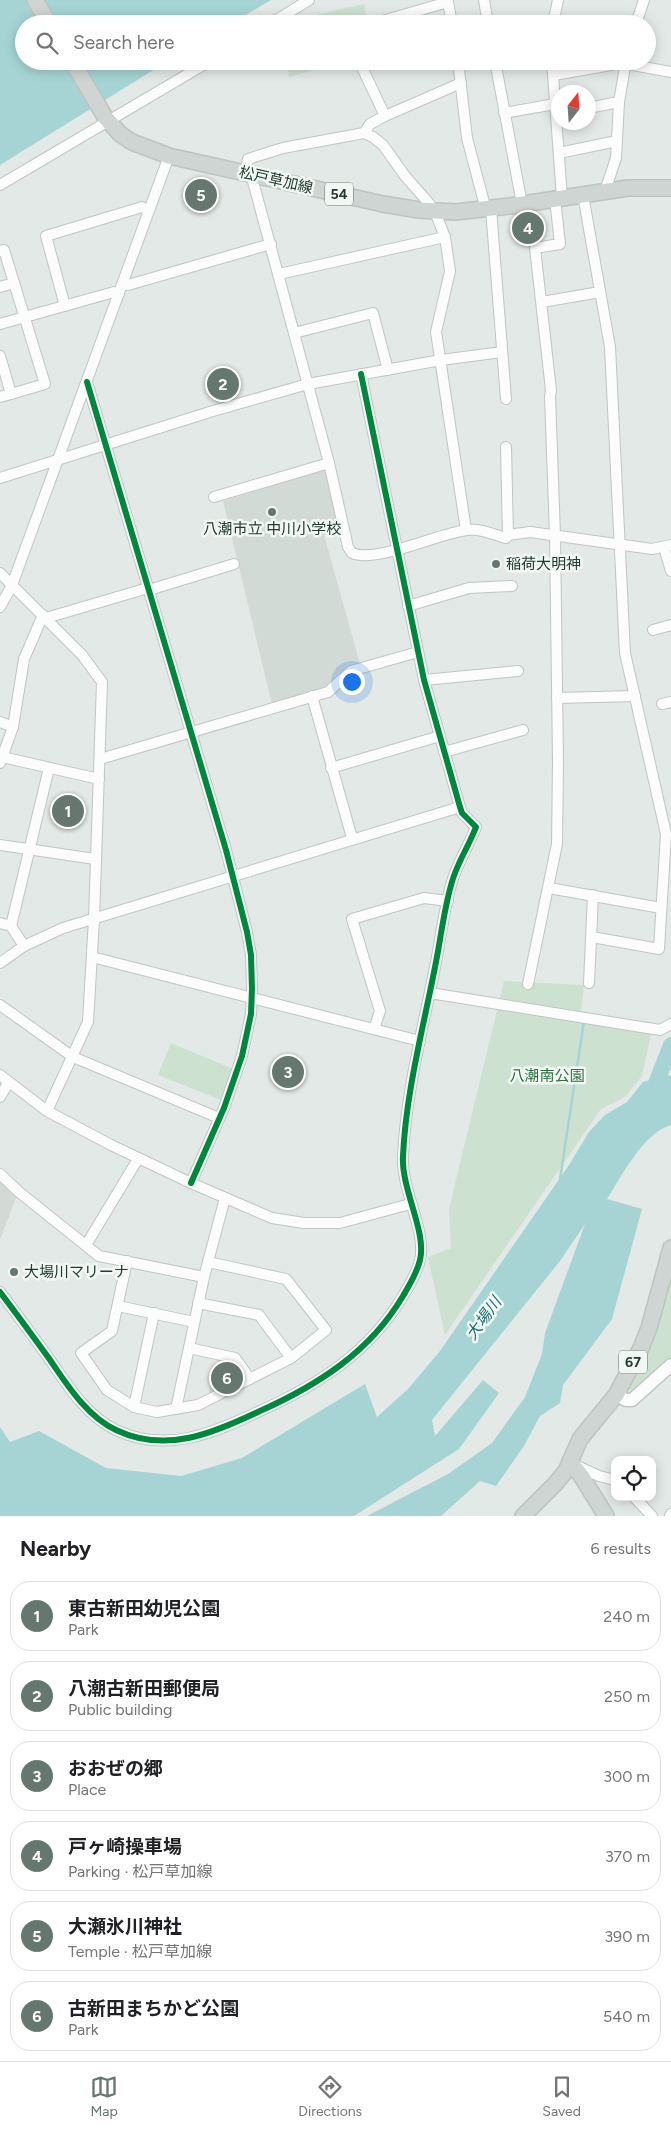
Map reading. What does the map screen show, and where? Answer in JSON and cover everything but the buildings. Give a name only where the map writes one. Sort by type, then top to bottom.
[{"type":"main road","points":[[35,0],[44,15]]},
{"type":"main road","name":"松戸草加線","points":[[77,70],[107,119],[120,134],[132,142],[169,156],[384,204],[435,212],[489,209],[644,186],[671,188]]},
{"type":"main road","name":"67","points":[[570,1462],[583,1434],[616,1395],[641,1348],[649,1328],[671,1248]]},
{"type":"main road","points":[[523,1516],[555,1484],[570,1462],[582,1477],[606,1516]]},
{"type":"street","points":[[285,15],[309,0]]},
{"type":"street","points":[[484,0],[486,15]]},
{"type":"street","points":[[555,15],[558,0]]},
{"type":"street","points":[[639,15],[644,0]]},
{"type":"street","points":[[403,15],[448,2],[450,15]]},
{"type":"street","points":[[656,69],[671,72]]},
{"type":"street","points":[[0,185],[107,119],[194,70]]},
{"type":"street","points":[[363,70],[385,116]]},
{"type":"street","points":[[459,70],[467,138],[489,209],[506,399]]},
{"type":"street","points":[[497,70],[522,204]]},
{"type":"street","points":[[553,70],[555,85]]},
{"type":"street","points":[[554,75],[581,70]]},
{"type":"street","points":[[605,191],[616,158],[619,102],[624,70]]},
{"type":"street","points":[[364,133],[370,124],[385,116],[461,83]]},
{"type":"street","points":[[596,106],[619,102]]},
{"type":"street","points":[[504,114],[551,111]]},
{"type":"street","points":[[528,984],[558,844],[555,535],[551,390],[535,248],[560,244],[558,130]]},
{"type":"street","points":[[466,530],[436,332],[450,272],[445,237],[435,212],[405,176],[383,144],[364,133],[283,148],[248,159],[248,173],[271,244],[329,463],[348,547],[352,552],[360,555],[396,550],[471,529],[506,538],[508,535],[530,532],[652,549],[667,546],[671,571]]},
{"type":"street","points":[[559,153],[617,141]]},
{"type":"street","points":[[0,607],[12,585],[169,156]]},
{"type":"street","points":[[583,195],[610,347],[625,653],[666,834],[659,949],[592,937]]},
{"type":"street","points":[[65,306],[46,236],[142,208],[149,210]]},
{"type":"street","points":[[279,274],[445,237]]},
{"type":"street","points":[[0,324],[114,292],[128,285],[271,244]]},
{"type":"street","points":[[0,251],[4,250],[45,384],[0,397]]},
{"type":"street","points":[[0,287],[14,283]]},
{"type":"street","points":[[542,302],[600,292]]},
{"type":"street","points":[[294,333],[373,313],[388,370]]},
{"type":"street","points":[[0,478],[196,416],[308,384],[441,360],[502,352]]},
{"type":"street","points":[[1,360],[11,394]]},
{"type":"street","points":[[0,1292],[74,1393],[89,1410],[116,1430],[140,1438],[167,1441],[187,1439],[212,1433],[315,1384],[336,1370],[386,1323],[412,1280],[421,1257],[421,1242],[410,1204],[403,1157],[411,1092],[454,874],[476,827],[462,813],[424,680],[361,374]]},
{"type":"street","points":[[87,382],[191,732],[247,932],[252,973],[252,999],[251,1014],[242,1056],[219,1118],[191,1183]]},
{"type":"street","points":[[506,447],[508,535]]},
{"type":"street","points":[[214,497],[329,463]]},
{"type":"street","points":[[99,779],[1,760],[13,727],[24,658],[44,616],[234,564]]},
{"type":"street","points":[[0,573],[89,663],[102,682],[94,919],[88,1022],[47,1111]]},
{"type":"street","points":[[408,606],[469,588],[512,586]]},
{"type":"street","points":[[653,630],[671,625]]},
{"type":"street","points":[[100,759],[328,692],[351,671],[418,652]]},
{"type":"street","points":[[424,680],[518,671]]},
{"type":"street","points":[[312,696],[352,838]]},
{"type":"street","points":[[557,698],[635,696]]},
{"type":"street","points":[[0,722],[13,727]]},
{"type":"street","points":[[444,752],[522,730]]},
{"type":"street","points":[[331,768],[440,736]]},
{"type":"street","points":[[11,926],[49,768]]},
{"type":"street","points":[[0,963],[24,946],[45,935],[352,838],[460,807]]},
{"type":"street","points":[[0,845],[95,859]]},
{"type":"street","points":[[549,888],[661,908]]},
{"type":"street","points":[[589,983],[593,895]]},
{"type":"street","points":[[374,1029],[380,1010],[352,919],[424,898],[448,901]]},
{"type":"street","points":[[0,923],[11,926],[24,946]]},
{"type":"street","points":[[92,957],[420,1041]]},
{"type":"street","points":[[430,993],[660,1030],[671,1024]]},
{"type":"street","points":[[0,1005],[73,1057],[219,1118]]},
{"type":"street","points":[[0,1075],[47,1111],[138,1159],[272,1218],[304,1223],[340,1223],[410,1204]]},
{"type":"street","points":[[0,1097],[8,1083]]},
{"type":"street","points":[[86,1245],[138,1159]]},
{"type":"street","points":[[0,1174],[19,1192],[99,1256],[204,1277]]},
{"type":"street","points":[[176,1409],[204,1277],[225,1198]]},
{"type":"street","points":[[127,1261],[112,1331],[81,1352],[107,1390],[134,1407],[157,1412],[198,1405],[291,1358],[326,1330],[286,1279],[208,1262]]},
{"type":"street","points":[[198,1303],[259,1315],[291,1358]]},
{"type":"street","points":[[118,1306],[194,1322]]},
{"type":"street","points":[[134,1407],[154,1314]]},
{"type":"street","points":[[189,1348],[234,1358],[250,1379]]},
{"type":"street","points":[[616,1395],[626,1400],[632,1400],[671,1365]]},
{"type":"street","points":[[570,1462],[599,1476],[611,1479]]},
{"type":"street","points":[[638,1501],[652,1516]]},
{"type":"shaded area","points":[[328,468],[341,530],[324,535],[360,664],[326,690],[272,704],[223,501]]},
{"type":"shaded area","points":[[0,1179],[17,1195],[0,1240]]},
{"type":"green space","points":[[364,4],[366,15],[317,15]]},
{"type":"green space","points":[[288,70],[312,71],[289,77]]},
{"type":"green space","points":[[58,804],[80,809],[78,819],[55,814]]},
{"type":"green space","name":"八潮南公園","points":[[504,981],[584,985],[580,1022],[651,1034],[642,1076],[625,1097],[601,1109],[445,1335],[428,1257],[451,1248],[449,1209]]},
{"type":"green space","points":[[171,1043],[233,1069],[221,1100],[158,1075]]},
{"type":"green space","points":[[671,1256],[671,1358],[634,1392],[625,1387]]},
{"type":"green space","points":[[227,1358],[232,1359],[243,1375],[241,1380],[208,1397],[213,1374],[223,1375]]},
{"type":"water","points":[[0,0],[271,0],[245,15],[15,15],[15,70],[153,70],[0,165]]},
{"type":"water","name":"大場川","points":[[671,1075],[671,1125],[651,1137],[642,1146],[607,1199],[642,1209],[612,1319],[563,1385],[560,1403],[540,1416],[524,1446],[496,1486],[480,1481],[441,1516],[367,1516],[448,1474],[492,1443],[525,1397],[542,1354],[545,1333],[585,1224],[560,1261],[432,1420],[435,1436],[483,1380],[499,1393],[459,1449],[354,1516],[0,1516],[0,1427],[10,1442],[39,1431],[106,1468],[181,1476],[242,1458],[365,1384],[377,1417],[408,1389],[440,1351],[569,1165],[589,1132],[605,1115],[627,1102],[643,1082]]},
{"type":"waterway","points":[[560,1179],[584,1021]]},
{"type":"waterway","points":[[650,1099],[671,1045]]},
{"type":"cycle path","points":[[0,1292],[77,1398],[95,1416],[116,1430],[135,1437],[171,1440],[190,1438],[225,1427],[302,1390],[341,1365],[359,1350],[390,1316],[417,1269],[420,1260],[420,1237],[403,1169],[408,1108],[448,894],[457,867],[476,827],[462,813],[424,680],[361,374]]},
{"type":"cycle path","points":[[87,382],[226,850],[251,955],[251,1014],[242,1056],[224,1108],[191,1183]]},
{"type":"place","name":"大瀬氷川神社","points":[[201,195]]},
{"type":"place","name":"戸ヶ崎操車場","points":[[528,228]]},
{"type":"place","name":"八潮古新田郵便局","points":[[223,384]]},
{"type":"place","name":"八潮市立 中川小学校","points":[[272,512]]},
{"type":"place","name":"稲荷大明神","points":[[496,564]]},
{"type":"place","name":"東古新田幼児公園","points":[[68,811]]},
{"type":"place","name":"おおぜの郷","points":[[288,1072]]},
{"type":"place","name":"大場川マリーナ","points":[[14,1272]]},
{"type":"place","name":"古新田まちかど公園","points":[[227,1378]]}]
